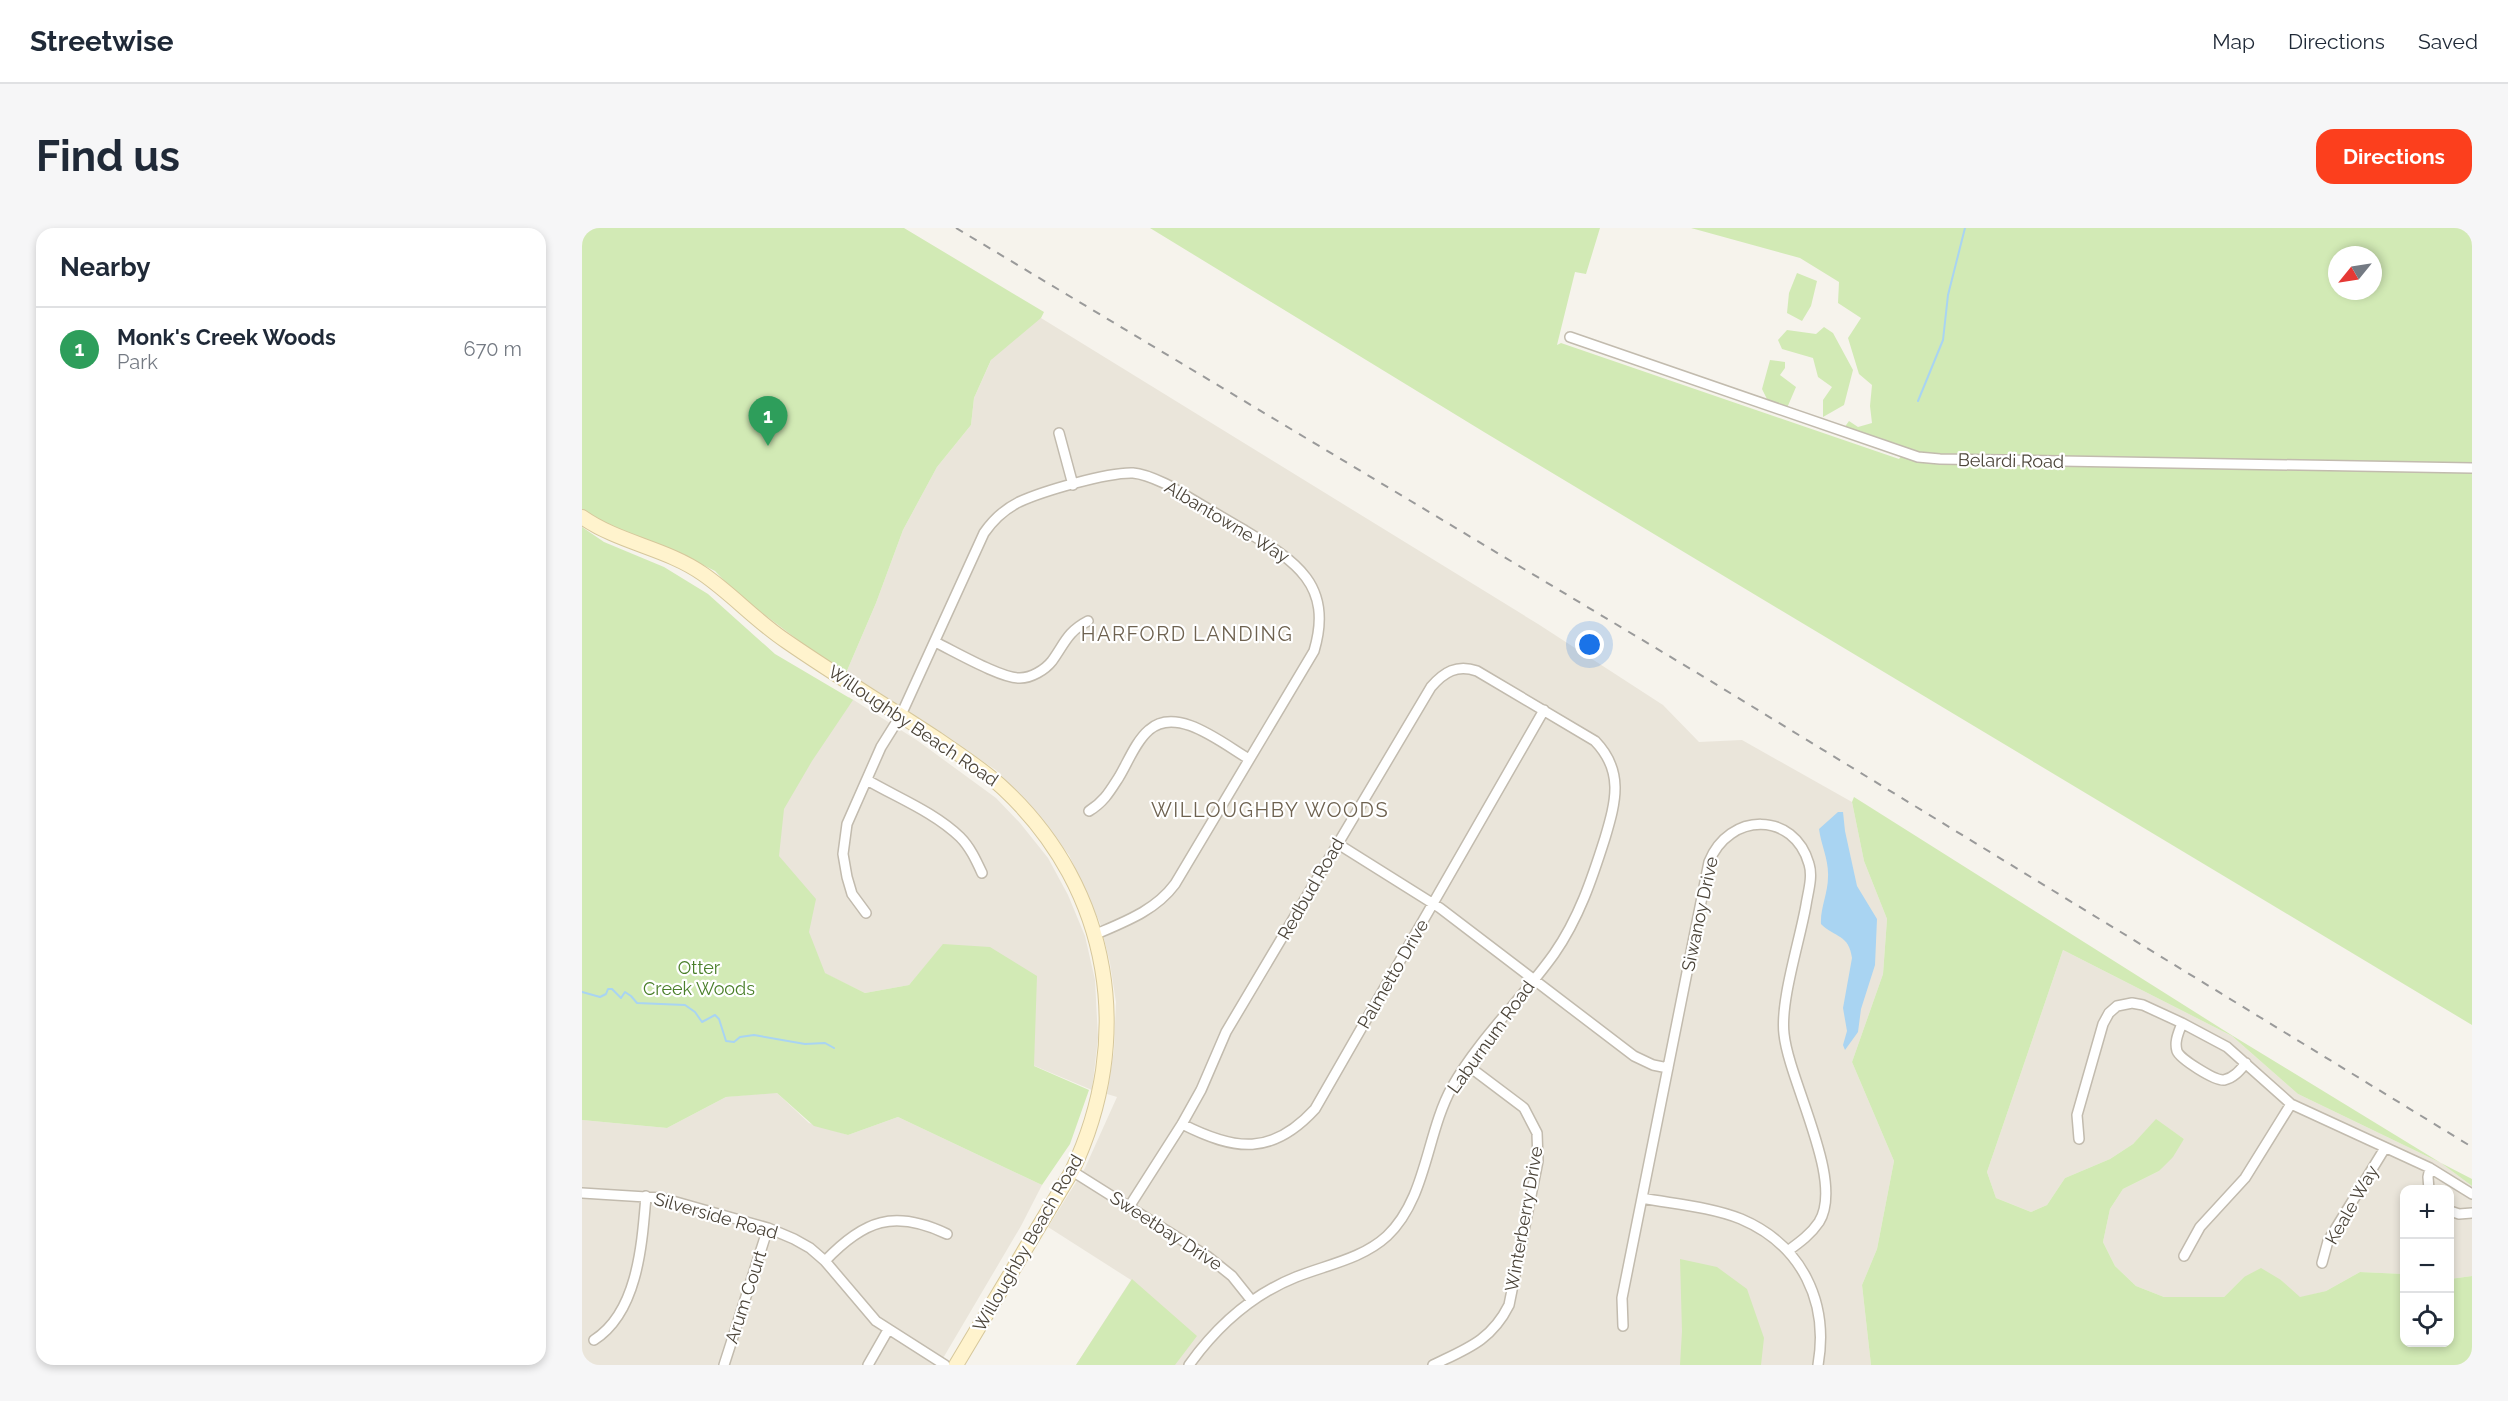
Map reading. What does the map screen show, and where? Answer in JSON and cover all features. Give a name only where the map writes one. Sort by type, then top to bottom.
[{"type":"street","name":"Belardi Road","points":[[1570,337],[1918,457],[2472,468]]},
{"type":"street","points":[[1059,433],[1073,485]]},
{"type":"street","name":"Albantowne Way","points":[[866,913],[852,894],[843,854],[847,824],[881,747],[901,715],[984,533],[991,523],[1021,501],[1073,485],[1132,473],[1152,478],[1289,558],[1311,583],[1320,614],[1320,630],[1314,651],[1168,894],[1149,909],[1094,935]]},
{"type":"street","name":"Willoughby Beach Road","points":[[582,517],[610,535],[681,562],[704,574],[784,640],[901,715],[1003,787],[1028,812],[1057,850],[1082,900],[1104,973],[1107,1005],[1106,1058],[1101,1090],[1083,1148],[1072,1171],[956,1365]]},
{"type":"street","points":[[935,642],[1002,674],[1021,678],[1037,673],[1047,666],[1070,632],[1088,621]]},
{"type":"street","name":"Redbud Road","points":[[1129,1207],[1182,1124],[1201,1090],[1226,1032],[1431,687],[1446,673],[1459,668],[1477,670],[1544,710]]},
{"type":"street","name":"Palmetto Drive","points":[[1182,1124],[1210,1139],[1245,1145],[1270,1141],[1296,1127],[1315,1109],[1544,710]]},
{"type":"street","name":"Laburnum Road","points":[[1189,1365],[1217,1329],[1252,1301],[1295,1278],[1358,1254],[1387,1236],[1407,1208],[1436,1124],[1452,1088],[1467,1065],[1553,954],[1582,904],[1609,823],[1616,778],[1605,751],[1595,741],[1544,710]]},
{"type":"street","points":[[1089,811],[1103,802],[1149,730],[1162,723],[1176,720],[1188,724],[1249,759]]},
{"type":"street","points":[[867,780],[924,812],[960,837],[969,848],[982,873]]},
{"type":"street","name":"Siwanoy Drive","points":[[1623,1326],[1622,1298],[1714,849],[1728,835],[1745,826],[1760,823],[1785,831],[1806,855],[1810,868],[1807,901],[1784,1013],[1783,1031],[1786,1049],[1815,1139],[1827,1190],[1825,1207],[1819,1222],[1789,1250]]},
{"type":"street","points":[[1338,843],[1434,904],[1634,1056],[1653,1065],[1668,1068]]},
{"type":"street","points":[[2079,1139],[2077,1115],[2103,1024],[2109,1013],[2117,1006],[2132,1003],[2143,1005],[2182,1023],[2227,1047],[2291,1104],[2430,1168],[2472,1194]]},
{"type":"street","points":[[2182,1023],[2176,1047],[2184,1060],[2216,1079],[2223,1080],[2235,1075],[2246,1063]]},
{"type":"street","name":"Winterberry Drive","points":[[1432,1365],[1479,1342],[1490,1334],[1503,1317],[1509,1305],[1538,1161],[1537,1132],[1524,1108],[1467,1065]]},
{"type":"street","points":[[2184,1256],[2200,1227],[2245,1178],[2291,1104]]},
{"type":"street","name":"Keale Way","points":[[2322,1263],[2328,1241],[2385,1148]]},
{"type":"street","points":[[2429,1185],[2430,1168]]},
{"type":"street","name":"Sweetbay Drive","points":[[1072,1171],[1221,1266],[1252,1301]]},
{"type":"street","name":"Silverside Road","points":[[582,1193],[662,1198],[768,1228],[810,1248],[825,1261],[876,1321],[945,1365]]},
{"type":"street","points":[[594,1340],[611,1326],[626,1296],[640,1250],[646,1196]]},
{"type":"street","points":[[1642,1198],[1740,1219],[1773,1237],[1789,1250],[1817,1301],[1821,1347],[1818,1365]]},
{"type":"street","points":[[2454,1212],[2472,1213]]},
{"type":"street","points":[[825,1261],[852,1235],[879,1222],[924,1223],[947,1234]]},
{"type":"street","name":"Arum Court","points":[[724,1365],[768,1228]]},
{"type":"street","points":[[867,1365],[888,1330]]},
{"type":"shaded area","points":[[1041,318],[1538,624],[1663,705],[1699,742],[1742,740],[1852,802],[1864,861],[1887,919],[1883,974],[1852,1062],[1894,1161],[1877,1249],[1862,1285],[1871,1365],[1076,1365],[1131,1280],[1048,1227],[1085,1168],[1117,1097],[1107,1094],[1114,1050],[1116,1002],[1110,963],[1100,923],[1069,855],[1032,808],[996,770],[846,673],[876,603],[903,530],[937,467],[971,425],[974,398],[1002,336]]},
{"type":"shaded area","points":[[849,697],[918,741],[996,798],[1048,858],[1068,895],[1085,936],[1095,980],[1098,1038],[1092,1090],[1030,1064],[944,944],[909,985],[865,993],[820,971],[774,853],[779,806],[807,758]]},
{"type":"shaded area","points":[[2063,950],[2232,1036],[2298,1094],[2441,1163],[2472,1186],[2472,1276],[2454,1278],[2454,1185],[2400,1185],[2400,1274],[2360,1272],[2326,1291],[2299,1298],[2281,1280],[2244,1277],[2224,1297],[2164,1297],[2136,1286],[2115,1266],[2103,1242],[2110,1209],[2123,1189],[2159,1171],[2184,1139],[2156,1120],[2133,1144],[2110,1159],[2065,1178],[2047,1205],[2031,1212],[1996,1198],[1987,1172]]},
{"type":"shaded area","points":[[776,1092],[809,1123],[848,1135],[898,1117],[1042,1185],[1021,1226],[939,1365],[582,1365],[582,1120],[667,1128],[726,1097]]},
{"type":"green space","points":[[582,228],[904,228],[1044,312],[1041,318],[991,360],[974,398],[971,425],[937,467],[903,530],[876,603],[846,673],[736,593],[715,571],[601,522],[582,509]]},
{"type":"green space","points":[[1150,228],[1600,228],[1586,274],[1575,272],[1557,345],[1561,343],[1899,459],[1905,451],[1844,428],[1849,421],[1858,427],[1872,423],[1870,406],[1872,385],[1859,374],[1848,338],[1861,318],[1838,303],[1839,282],[1800,258],[1691,228],[2472,228],[2472,1025],[1484,432]]},
{"type":"green space","points":[[1797,273],[1817,281],[1811,306],[1802,321],[1787,313],[1789,293]]},
{"type":"green space","points":[[1824,327],[1833,333],[1853,370],[1844,405],[1823,417],[1823,400],[1832,387],[1818,377],[1813,358],[1782,349],[1778,340],[1787,330],[1816,334]]},
{"type":"green space","points":[[1770,360],[1785,362],[1785,368],[1780,375],[1796,387],[1787,408],[1767,399],[1762,389]]},
{"type":"green space","name":"Otter Creek Woods","points":[[582,527],[604,542],[664,567],[708,594],[775,654],[853,700],[812,761],[784,809],[779,856],[816,899],[809,932],[825,973],[865,993],[909,985],[943,944],[990,947],[1037,976],[1034,1066],[1089,1090],[1070,1144],[1042,1185],[898,1117],[848,1135],[814,1126],[777,1093],[726,1097],[667,1128],[582,1120]]},
{"type":"green space","points":[[1854,797],[2233,1036],[2441,1163],[2298,1094],[2232,1036],[2063,950],[1987,1172],[1996,1198],[2031,1212],[2047,1205],[2065,1178],[2110,1159],[2133,1144],[2156,1119],[2184,1139],[2173,1157],[2159,1171],[2123,1189],[2110,1209],[2103,1242],[2115,1266],[2136,1286],[2164,1297],[2224,1297],[2244,1277],[2261,1268],[2281,1280],[2300,1297],[2326,1291],[2360,1272],[2400,1274],[2400,1347],[2454,1347],[2454,1278],[2472,1276],[2472,1365],[1871,1365],[1862,1285],[1877,1249],[1894,1161],[1852,1062],[1883,974],[1887,919],[1864,861],[1852,802]]},
{"type":"green space","points":[[2441,1163],[2472,1179],[2472,1186]]},
{"type":"green space","points":[[1680,1259],[1717,1267],[1747,1289],[1764,1338],[1761,1365],[1680,1365],[1682,1331]]},
{"type":"green space","points":[[1132,1279],[1197,1336],[1175,1365],[1076,1365]]},
{"type":"water","points":[[1838,812],[1843,812],[1857,886],[1877,919],[1875,965],[1861,1009],[1858,1032],[1845,1050],[1843,1045],[1847,1031],[1843,1008],[1852,958],[1845,940],[1821,924],[1828,871],[1819,829]]},
{"type":"waterway","points":[[1918,401],[1943,340],[1948,295],[1965,228]]},
{"type":"waterway","points":[[582,992],[600,997],[606,994],[608,989],[612,989],[621,998],[625,992],[637,1003],[685,1005],[695,1012],[702,1022],[715,1015],[719,1019],[726,1041],[734,1042],[740,1037],[754,1035],[805,1044],[825,1043],[834,1048]]},
{"type":"railway","points":[[956,228],[1704,677],[2472,1147]]},
{"type":"place","name":"Monk's Creek Woods","points":[[768,446]]},
{"type":"district","name":"HARFORD LANDING","points":[[1187,634]]},
{"type":"district","name":"WILLOUGHBY WOODS","points":[[1270,810]]}]
